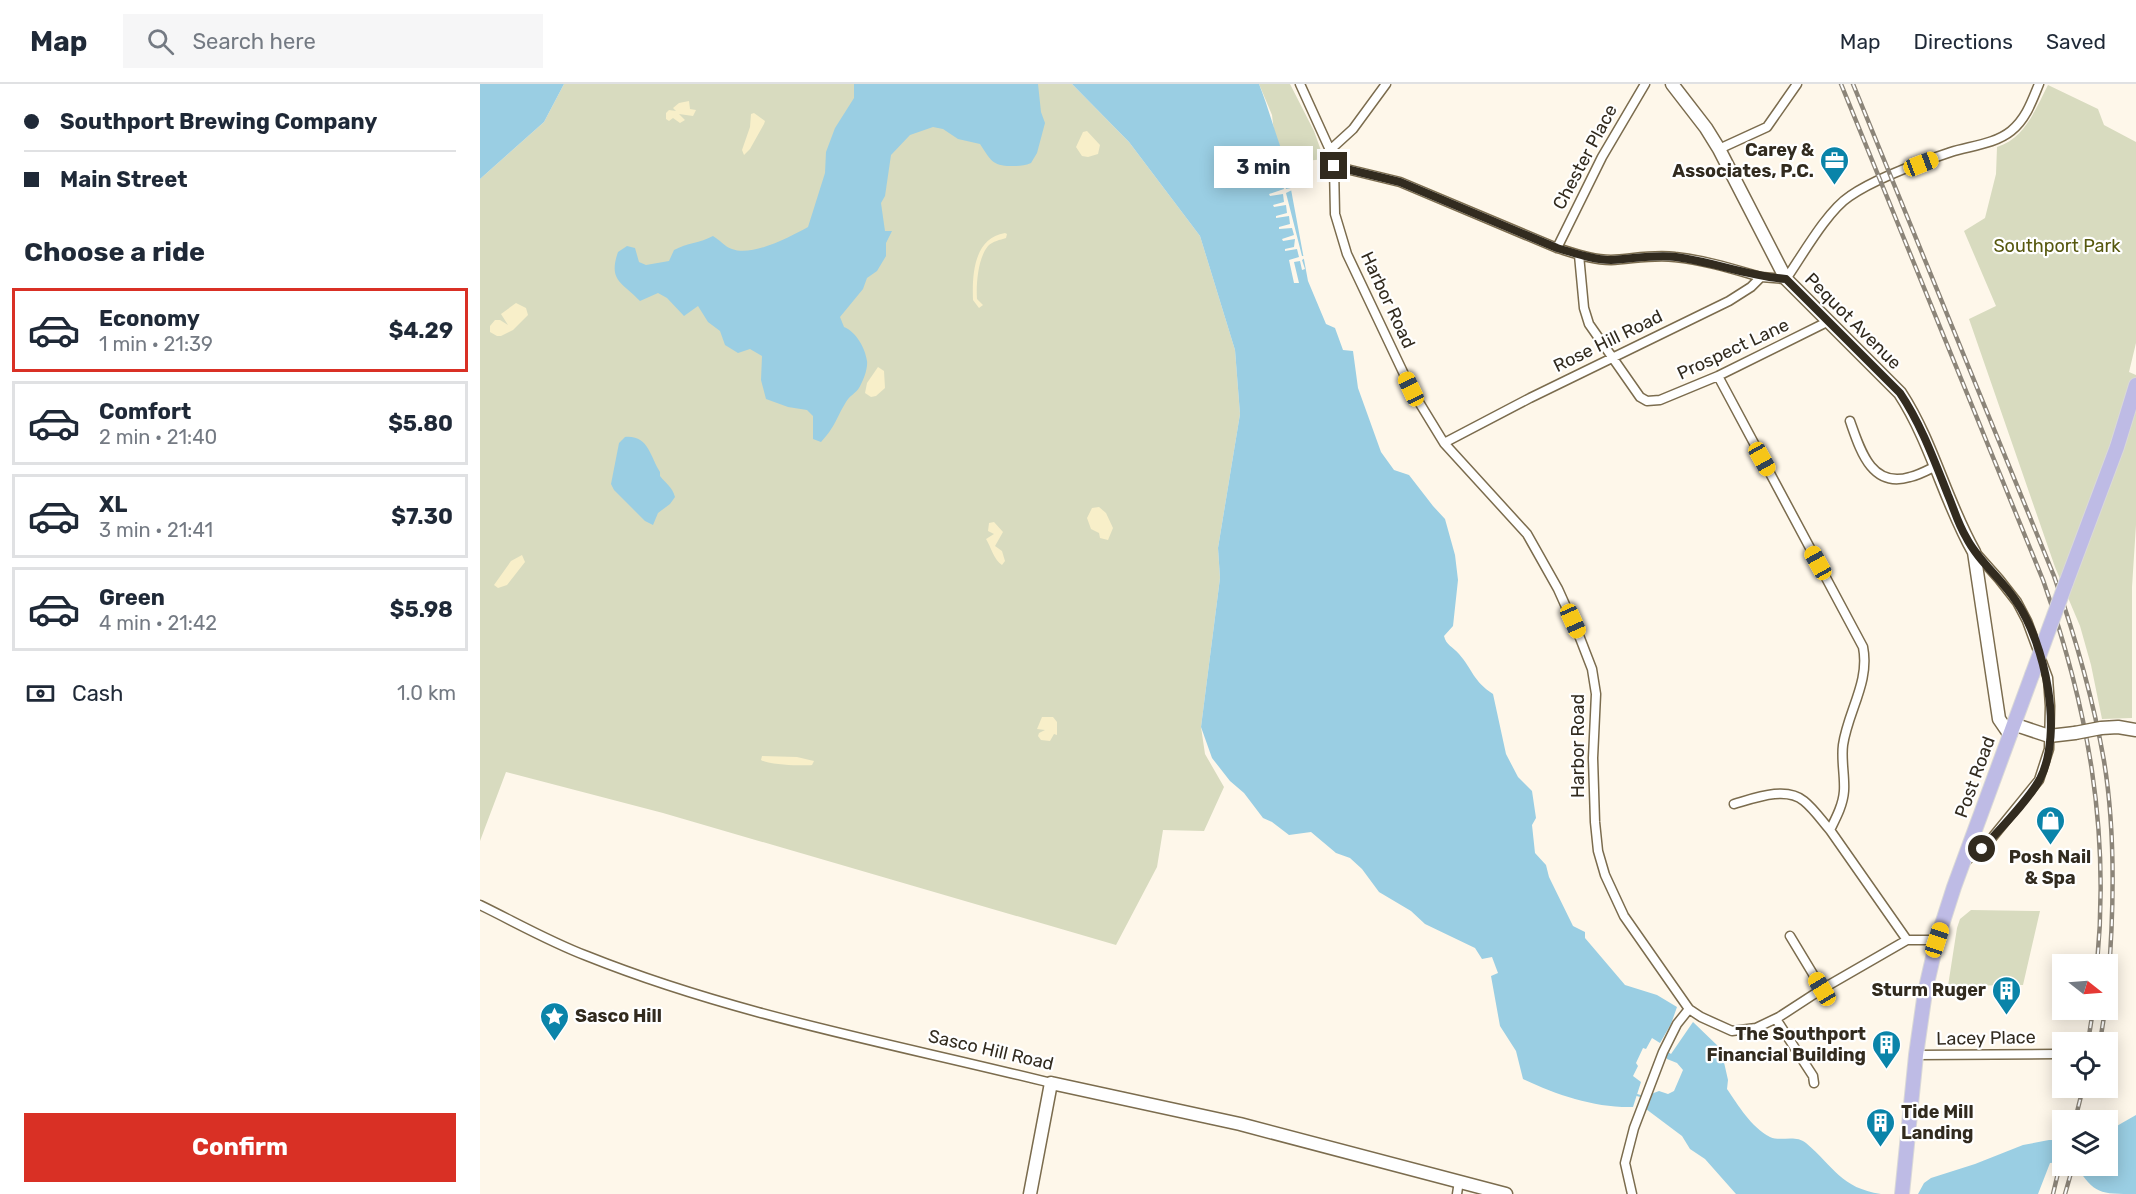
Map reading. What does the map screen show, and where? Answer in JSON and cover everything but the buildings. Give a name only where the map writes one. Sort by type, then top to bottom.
[{"type":"main road","name":"Post Road","points":[[1902,1194],[1916,1055],[1925,992],[1937,940],[2012,729],[2106,478],[2136,385]]},
{"type":"street","name":"Harbor Road","points":[[1300,84],[1330,150],[1334,166],[1335,214],[1347,254],[1411,389],[1444,443],[1527,534],[1558,589],[1580,638],[1592,669],[1596,694],[1593,758],[1595,822],[1598,851],[1605,875],[1624,916],[1689,1009]]},
{"type":"street","points":[[1330,150],[1353,129],[1386,84]]},
{"type":"street","name":"Chester Place","points":[[1557,248],[1602,157],[1645,84]]},
{"type":"street","points":[[1719,149],[1767,127],[1797,84]]},
{"type":"street","points":[[1334,166],[1400,182],[1557,248],[1579,255],[1611,260],[1646,256],[1675,256],[1761,277],[1786,279],[1827,220],[1848,196],[1950,152],[1999,138],[2010,132],[2023,119],[2039,84]]},
{"type":"street","name":"Pequot Avenue","points":[[1674,85],[1719,149],[1786,279],[1900,393],[1911,410],[1964,535],[1974,552],[2000,719],[2012,729]]},
{"type":"street","points":[[1579,255],[1589,324],[1612,358]]},
{"type":"street","name":"Rose Hill Road","points":[[1444,443],[1530,398],[1729,301],[1751,287],[1761,277]]},
{"type":"street","name":"Prospect Lane","points":[[1612,358],[1640,398],[1651,402],[1718,376],[1827,322]]},
{"type":"street","points":[[1718,376],[1863,647],[1864,676],[1843,744],[1844,792],[1830,830]]},
{"type":"street","points":[[1850,421],[1864,458],[1875,471],[1893,479],[1902,479],[1936,466]]},
{"type":"street","points":[[1963,864],[1982,849],[2039,780],[2049,749],[2048,678],[2027,621],[2005,586],[1974,552]]},
{"type":"street","points":[[2012,729],[2049,736],[2101,728],[2118,727],[2136,730]]},
{"type":"street","points":[[1734,804],[1768,795],[1793,796],[1803,800],[1830,830],[1907,940]]},
{"type":"street","name":"Sasco Hill Road","points":[[480,905],[585,956],[687,992],[817,1028],[1051,1083],[1240,1124],[1506,1194]]},
{"type":"street","points":[[1790,936],[1822,989]]},
{"type":"street","points":[[1632,1194],[1625,1163],[1642,1104],[1665,1046],[1677,1024],[1689,1009],[1732,1031],[1756,1028],[1776,1019],[1822,989],[1907,940],[1937,940]]},
{"type":"street","points":[[1776,1019],[1813,1076],[1814,1083]]},
{"type":"street","name":"Lacey Place","points":[[1916,1055],[2052,1053]]},
{"type":"street","points":[[1029,1194],[1051,1083]]},
{"type":"street","points":[[1457,1194],[1459,1181]]},
{"type":"green space","points":[[564,84],[1072,84],[1129,142],[1200,236],[1235,350],[1240,414],[1218,548],[1220,578],[1201,727],[1205,754],[1224,787],[1204,831],[1163,830],[1157,867],[1116,945],[663,813],[506,772],[480,841],[480,179],[544,122]]},
{"type":"green space","points":[[1259,84],[1290,84],[1314,131],[1324,159],[1297,162],[1288,146],[1281,149],[1274,132],[1272,115]]},
{"type":"green space","name":"Southport Park","points":[[2048,85],[2098,109],[2104,125],[2136,142],[2136,343],[2129,372],[2136,375],[2132,718],[2102,719],[2080,626],[2055,567],[1969,319],[1996,306],[1964,231],[1985,218],[1996,174],[1997,147],[2007,143],[2022,130],[2034,113]]},
{"type":"green space","points":[[1971,910],[2040,911],[2023,985],[1948,986],[1957,928],[1960,919]]},
{"type":"sand","points":[[689,101],[690,109],[696,110],[693,116],[679,114],[685,120],[680,123],[673,118],[669,121],[666,119],[666,113],[669,110],[676,111],[673,108],[679,103]]},
{"type":"sand","points":[[754,113],[765,121],[750,149],[744,155],[742,150],[750,127],[751,114]]},
{"type":"sand","points":[[1087,131],[1100,145],[1098,154],[1088,157],[1082,156],[1076,147],[1083,132]]},
{"type":"sand","points":[[1005,233],[1006,238],[990,244],[982,257],[978,271],[977,299],[983,305],[979,308],[973,300],[973,279],[977,259],[987,242]]},
{"type":"sand","points":[[516,303],[526,308],[528,315],[513,330],[501,336],[490,332],[490,326],[495,320],[508,325],[501,314]]},
{"type":"sand","points":[[878,367],[884,371],[885,388],[876,396],[871,397],[865,393],[867,383]]},
{"type":"sand","points":[[1099,507],[1106,513],[1113,528],[1108,540],[1100,538],[1099,533],[1091,529],[1087,518],[1092,508]]},
{"type":"sand","points":[[994,522],[1003,532],[995,546],[1002,551],[1005,561],[1002,565],[986,539],[994,534],[988,531],[989,523]]},
{"type":"sand","points":[[522,555],[525,562],[507,585],[498,588],[494,585],[511,561]]},
{"type":"sand","points":[[1042,717],[1053,717],[1057,722],[1057,735],[1054,734],[1050,741],[1041,740],[1039,733],[1045,730],[1037,729]]},
{"type":"sand","points":[[762,756],[797,757],[814,761],[812,765],[778,764],[761,760]]},
{"type":"water","points":[[480,84],[564,84],[544,122],[480,179]]},
{"type":"water","points":[[854,84],[1038,84],[1041,112],[1045,123],[1037,153],[1031,163],[1024,165],[1005,166],[995,163],[980,144],[958,139],[943,129],[933,127],[910,135],[891,155],[885,196],[881,203],[885,231],[892,231],[886,243],[886,256],[877,271],[867,278],[863,289],[840,317],[844,327],[856,336],[862,345],[867,361],[866,371],[859,388],[847,400],[833,427],[821,442],[813,439],[813,416],[807,410],[788,407],[766,399],[761,380],[762,356],[750,349],[738,353],[725,345],[720,331],[708,322],[698,306],[684,316],[667,298],[658,293],[640,301],[618,280],[615,262],[618,252],[627,246],[635,248],[639,262],[646,265],[669,261],[674,250],[713,236],[729,248],[740,251],[771,245],[808,227],[825,173],[826,152],[835,128],[854,98]]},
{"type":"water","points":[[1072,84],[1259,84],[1285,159],[1288,158],[1290,184],[1308,281],[1326,324],[1335,328],[1343,350],[1353,351],[1358,388],[1381,452],[1394,470],[1409,475],[1445,519],[1455,555],[1458,580],[1453,626],[1444,636],[1446,642],[1464,660],[1477,680],[1493,694],[1506,754],[1518,777],[1532,791],[1536,818],[1532,825],[1535,853],[1546,865],[1549,877],[1573,926],[1585,932],[1585,938],[1625,985],[1657,995],[1677,1007],[1671,1024],[1660,1043],[1652,1038],[1646,1049],[1643,1048],[1636,1063],[1638,1066],[1633,1076],[1641,1082],[1633,1107],[1590,1103],[1523,1079],[1516,1051],[1500,1026],[1491,976],[1498,973],[1492,957],[1482,959],[1475,948],[1425,924],[1411,911],[1379,892],[1362,869],[1350,858],[1336,853],[1311,832],[1289,835],[1263,818],[1212,758],[1201,727],[1220,578],[1218,548],[1240,414],[1235,350],[1200,236],[1129,142]]},
{"type":"water","points":[[625,437],[633,437],[644,443],[660,476],[674,493],[675,497],[658,513],[653,525],[645,521],[614,490],[611,484],[619,443]]},
{"type":"water","points":[[1693,1022],[1721,1049],[1728,1080],[1727,1089],[1757,1128],[1770,1137],[1802,1140],[1847,1182],[1867,1191],[1881,1194],[1736,1194],[1705,1159],[1690,1149],[1682,1136],[1646,1109],[1651,1094],[1659,1091],[1668,1094],[1674,1091],[1683,1070],[1677,1063],[1666,1057],[1668,1052],[1671,1054]]},
{"type":"water","points":[[2136,1115],[2136,1194],[2106,1193],[2094,1187],[2084,1176],[2118,1176],[2118,1125]]},
{"type":"water","points":[[2052,1140],[2052,1163],[2038,1194],[1918,1194],[1924,1183],[1931,1178],[2023,1145]]},
{"type":"pier","points":[[1277,152],[1286,189],[1291,188],[1292,190],[1286,193],[1302,256],[1305,256],[1302,260],[1305,269],[1302,270],[1300,261],[1294,262],[1299,283],[1294,283],[1289,260],[1299,257],[1297,249],[1285,251],[1285,249],[1294,247],[1295,239],[1283,241],[1282,239],[1294,235],[1292,228],[1279,229],[1279,227],[1290,224],[1289,216],[1276,218],[1276,216],[1287,213],[1286,205],[1274,207],[1273,205],[1284,202],[1283,194],[1270,196],[1269,194],[1284,189],[1281,180],[1267,184],[1266,181],[1281,176],[1277,167],[1263,171],[1262,169],[1278,163],[1275,155],[1261,158],[1259,156]]},
{"type":"waterway","points":[[1637,1095],[1644,1097]]},
{"type":"railway","points":[[1841,84],[2043,580],[2059,628],[2072,675],[2092,769],[2100,865],[2098,954]]},
{"type":"railway","points":[[1853,84],[2054,576],[2083,667],[2104,761],[2111,816],[2113,901],[2110,954]]},
{"type":"railway","points":[[2090,1032],[2091,1020]]},
{"type":"railway","points":[[2102,1032],[2103,1020]]},
{"type":"railway","points":[[2078,1110],[2080,1098]]},
{"type":"railway","points":[[2053,1194],[2057,1176]]},
{"type":"railway","points":[[2065,1194],[2070,1176]]},
{"type":"place","name":"Carey & Associates, P.C.","points":[[1835,186]]},
{"type":"place","name":"Posh Nail & Spa","points":[[2050,846]]},
{"type":"place","name":"Sturm Ruger","points":[[2007,1016]]},
{"type":"place","name":"Sasco Hill","points":[[554,1042]]},
{"type":"place","name":"The Southport Financial Building","points":[[1887,1070]]},
{"type":"place","name":"Tide Mill Landing","points":[[1880,1148]]},
{"type":"route","points":[[1334,166],[1400,182],[1557,248],[1579,255],[1611,260],[1646,256],[1675,256],[1761,277],[1786,279],[1900,393],[1927,443],[1964,535],[1974,552],[2017,602],[2034,638],[2048,678],[2050,690],[2049,749],[2045,766],[2039,780],[2027,797],[1982,849]]}]
